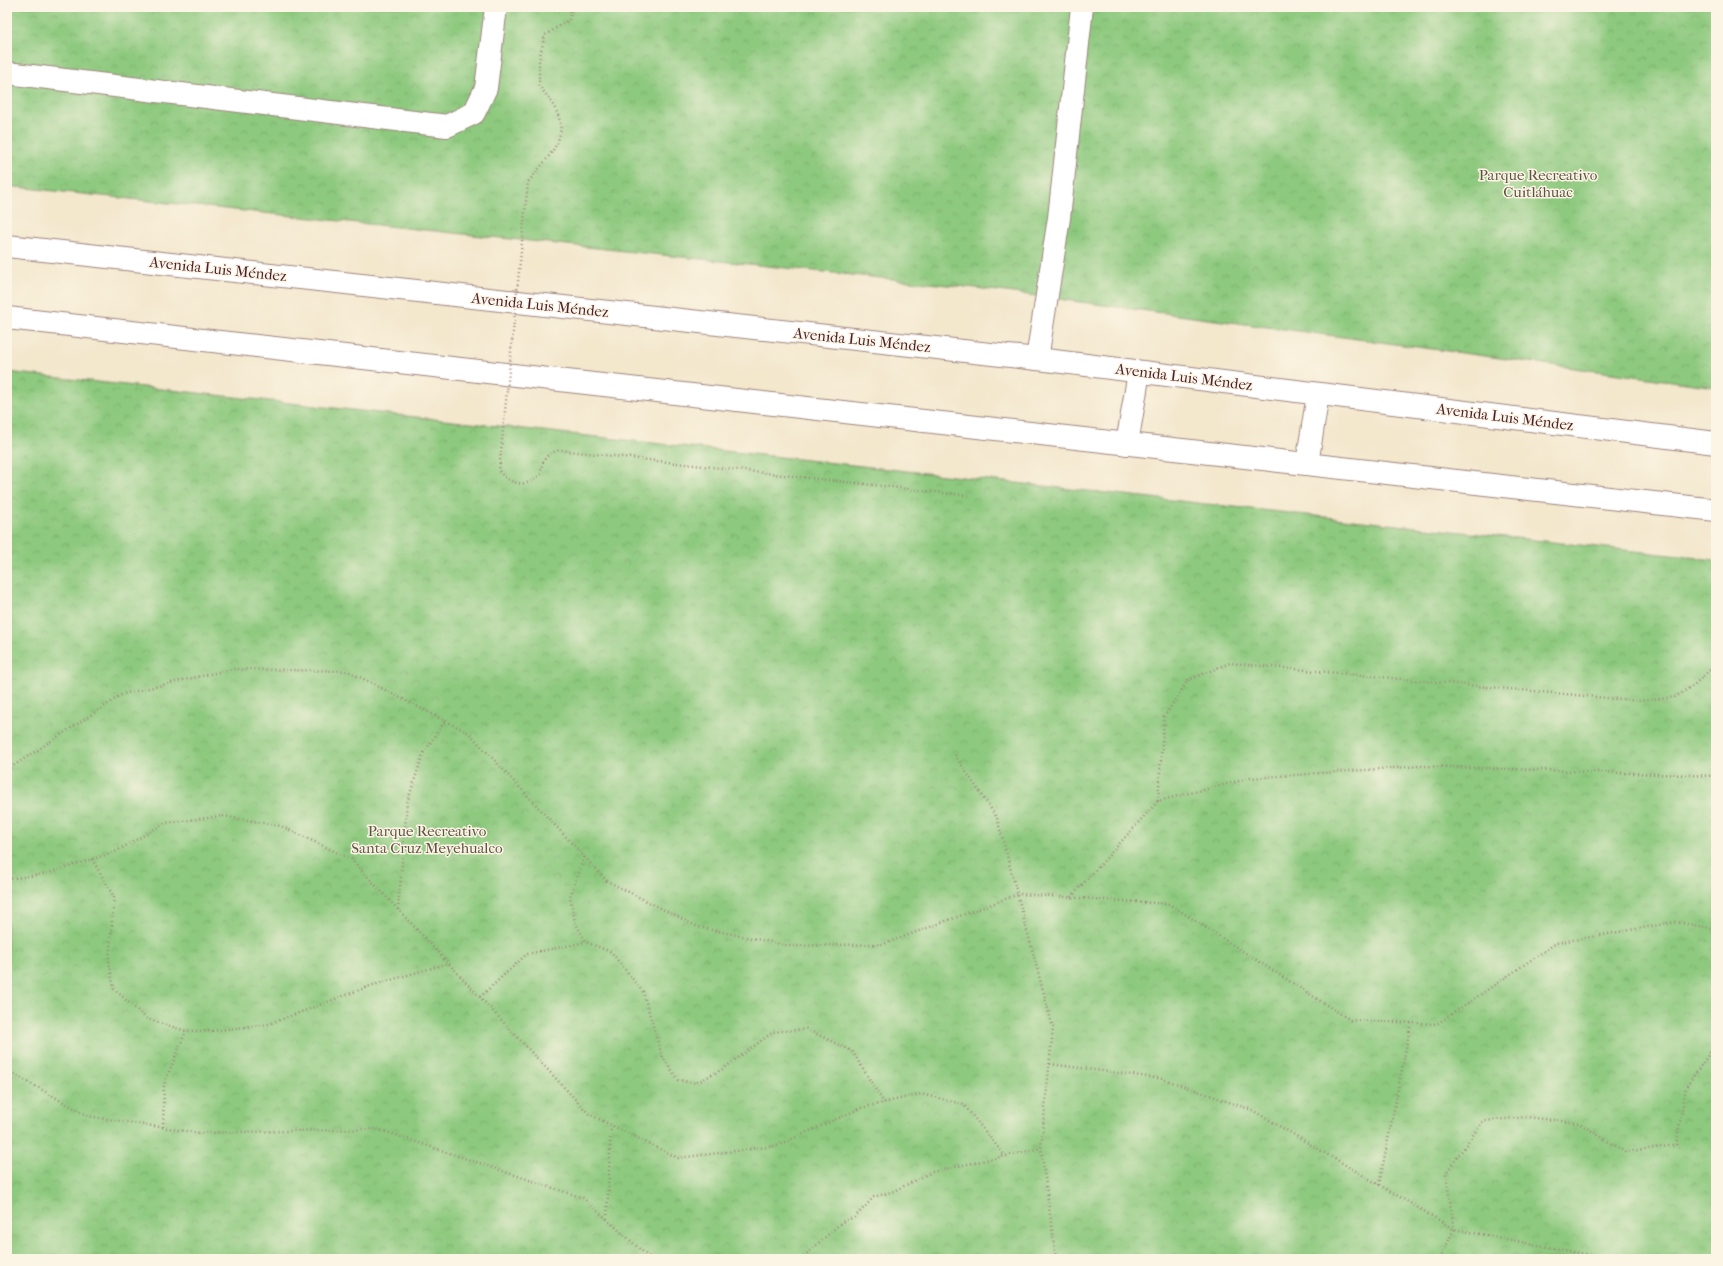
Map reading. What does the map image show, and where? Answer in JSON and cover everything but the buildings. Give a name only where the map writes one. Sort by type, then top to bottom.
[{"type":"main road","points":[[7,73],[447,126],[474,113],[486,88],[496,7]]},
{"type":"main road","points":[[1037,359],[1059,218],[1082,7]]},
{"type":"main road","name":"Avenida Luis Méndez","points":[[7,246],[1037,359],[1716,443]]},
{"type":"main road","points":[[7,318],[1716,510]]},
{"type":"main road","points":[[1127,444],[1139,372]]},
{"type":"main road","points":[[1307,464],[1318,394]]},
{"type":"path","points":[[571,7],[569,20],[545,35],[539,60],[539,86],[551,100],[561,124],[557,147],[528,182],[499,471],[511,482],[527,483],[541,474],[543,461],[547,455],[560,450],[971,496]]},
{"type":"path","points":[[1158,801],[1164,716],[1188,680],[1230,663],[1640,701],[1675,697],[1694,685],[1716,664]]},
{"type":"path","points":[[7,770],[123,694],[232,669],[348,671],[469,733],[607,881],[698,928],[790,946],[884,944],[1019,894],[1169,904],[1350,1020],[1437,1024],[1556,943],[1676,922],[1716,930]]},
{"type":"path","points":[[398,910],[407,803],[423,754],[445,721]]},
{"type":"path","points":[[955,755],[998,818],[1053,1028],[1041,1148],[1056,1259]]},
{"type":"path","points":[[1071,897],[1158,801],[1251,778],[1422,766],[1716,776]]},
{"type":"path","points":[[7,879],[45,874],[115,852],[165,823],[223,816],[281,826],[351,860],[589,1114],[678,1158],[776,1146],[861,1108],[921,1094],[963,1104],[1005,1156]]},
{"type":"path","points":[[584,857],[570,896],[575,922],[586,942]]},
{"type":"path","points":[[92,860],[114,896],[109,961],[114,989],[147,1019],[186,1031],[212,1031],[269,1024],[370,986],[449,963]]},
{"type":"path","points":[[480,997],[527,954],[586,942],[611,952],[643,992],[662,1056],[678,1080],[696,1083],[723,1069],[773,1032],[806,1029],[852,1051],[884,1103]]},
{"type":"path","points":[[1379,1185],[1411,1023]]},
{"type":"path","points":[[162,1128],[164,1084],[186,1031]]},
{"type":"path","points":[[1440,1259],[1454,1229],[1446,1173],[1483,1121],[1527,1117],[1579,1123],[1625,1152],[1676,1145],[1686,1088],[1716,1044]]},
{"type":"path","points":[[1050,1064],[1163,1079],[1252,1110],[1454,1229],[1611,1259]]},
{"type":"path","points":[[7,1070],[88,1116],[162,1128],[199,1133],[378,1129],[583,1198],[651,1259]]},
{"type":"path","points":[[607,1220],[611,1124]]},
{"type":"path","points":[[801,1259],[842,1222],[855,1217],[874,1198],[894,1191],[932,1172],[1041,1148]]},
{"type":"green space","name":"Parque Recreativo Cuitláhuac","points":[[7,7],[1716,7],[1716,387],[976,288],[7,186]]},
{"type":"green space","name":"Parque Recreativo Santa Cruz Meyehualco","points":[[7,372],[1716,560],[1716,1259],[7,1259]]}]
